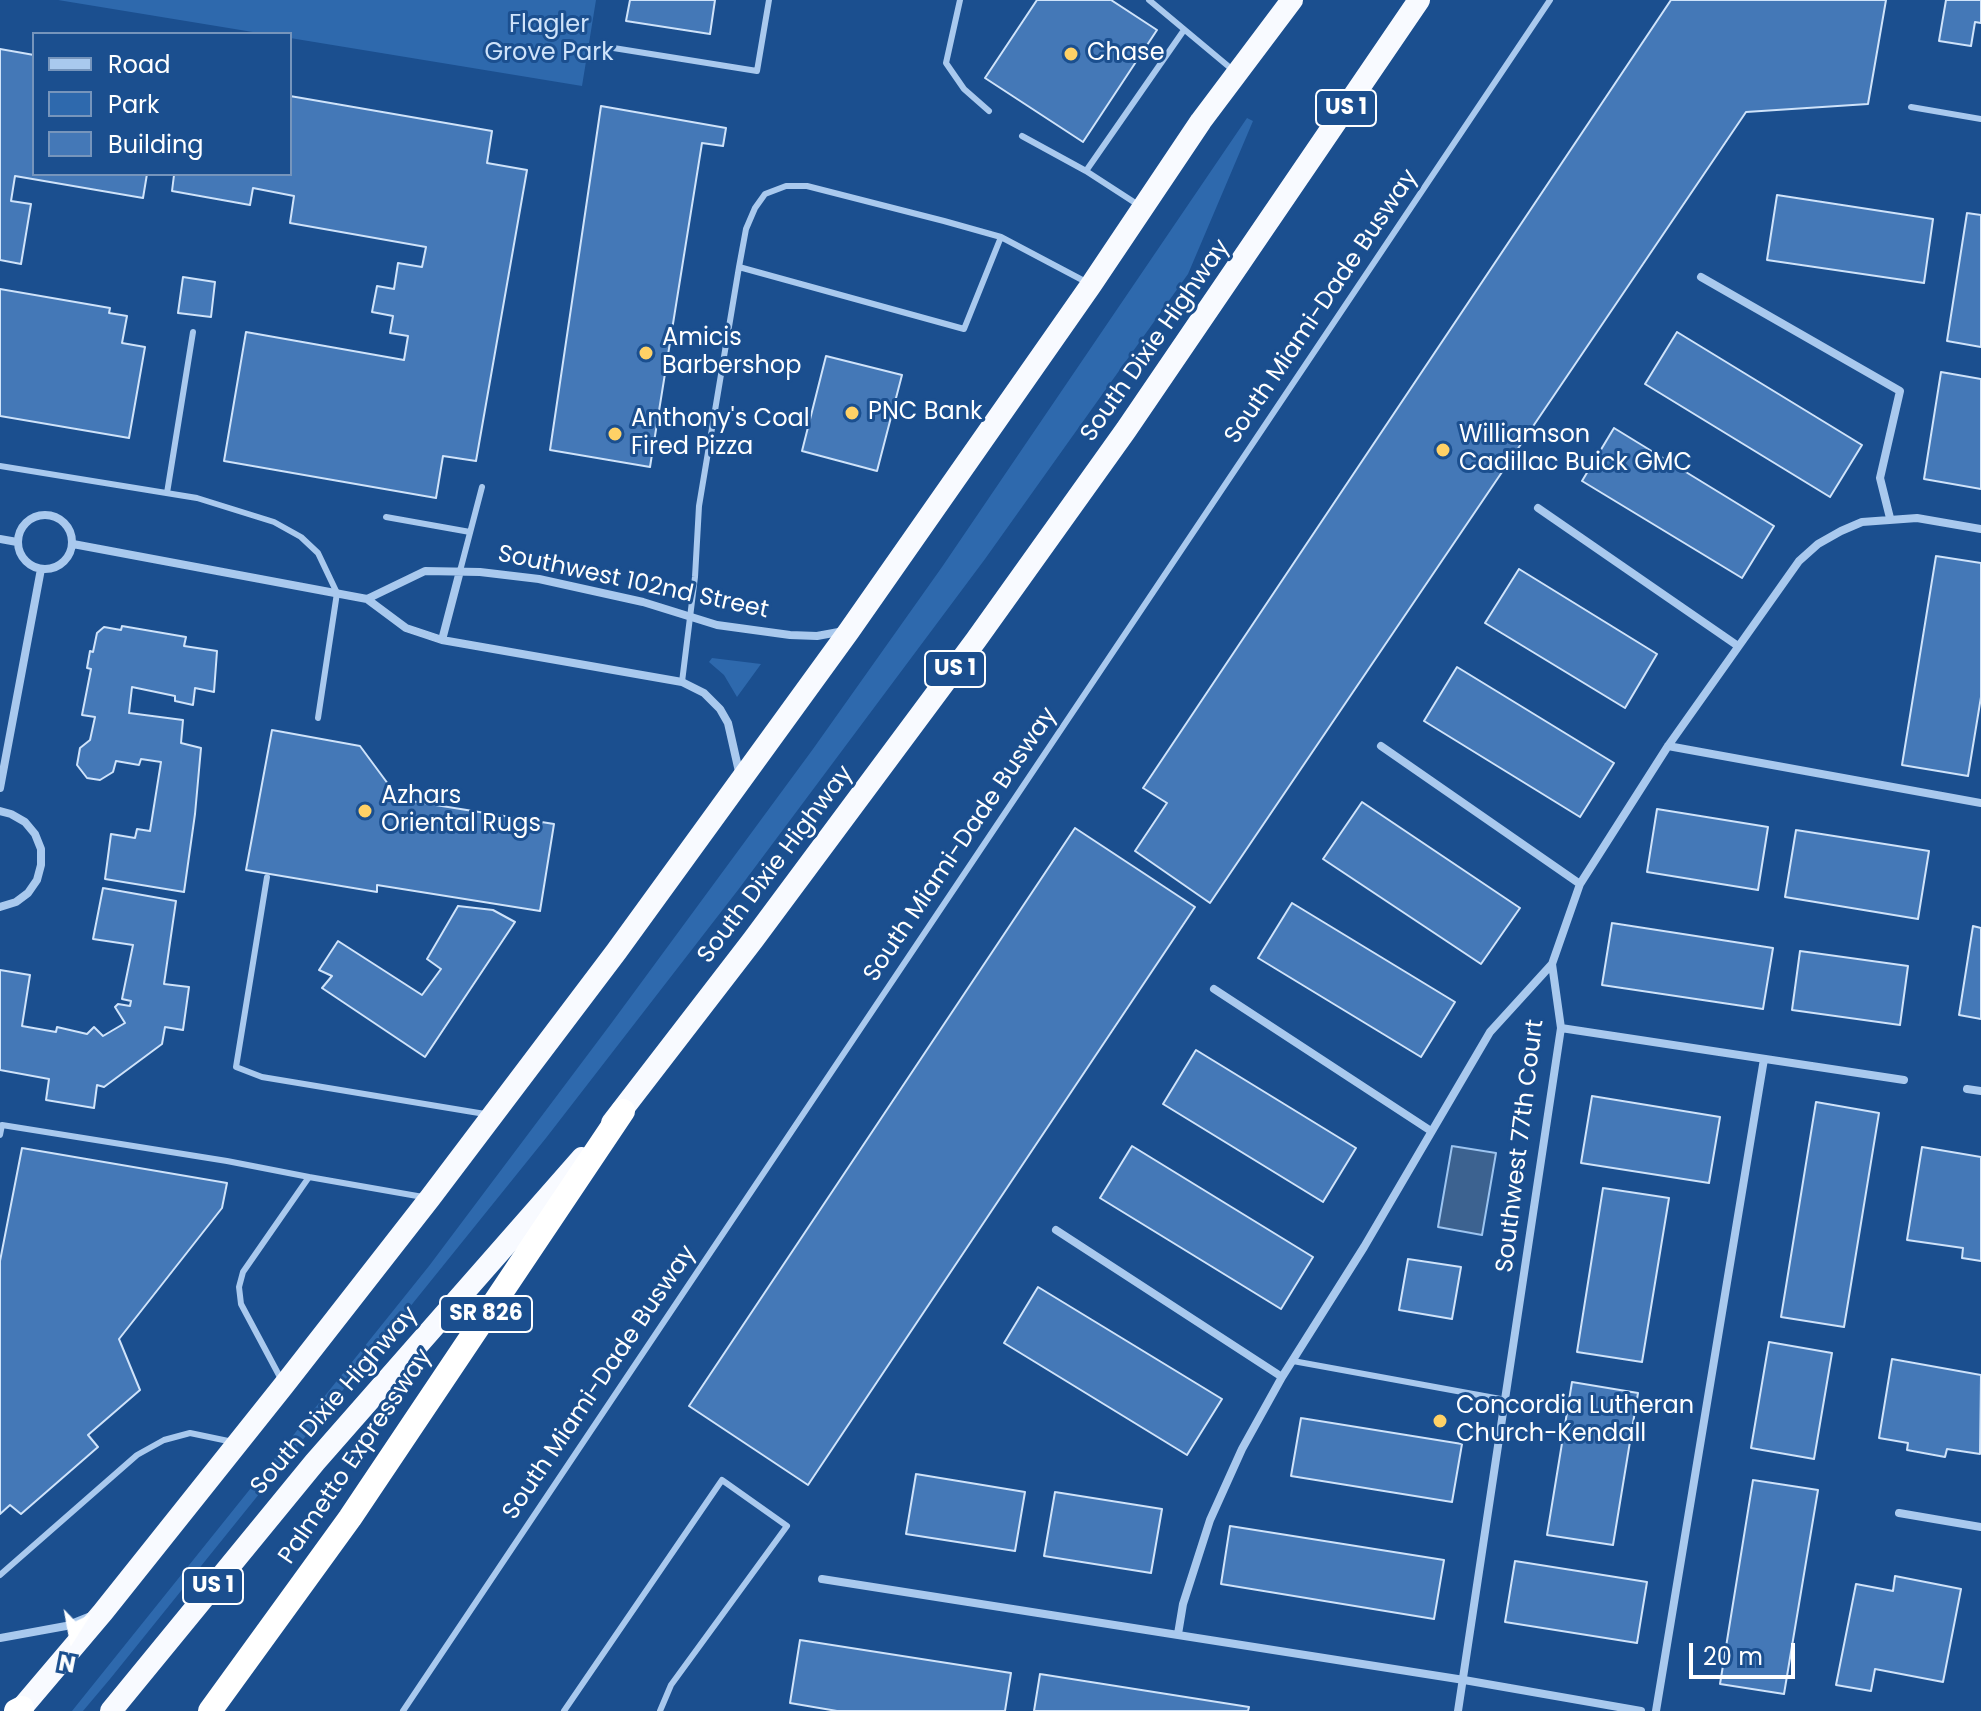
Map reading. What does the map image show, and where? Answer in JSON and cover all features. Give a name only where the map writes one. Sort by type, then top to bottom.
[{"type":"highway","name":"South Dixie Highway","points":[[19,1710],[103,1612],[284,1385],[492,1116],[849,631],[1091,285],[1201,121],[1292,0]]},
{"type":"highway","name":"South Dixie Highway","points":[[111,1711],[315,1462],[623,1111],[976,640],[1197,328],[1419,0]]},
{"type":"highway","name":"Palmetto Expressway","points":[[210,1711],[350,1518],[623,1111]]},
{"type":"street","points":[[1701,277],[1900,391],[1880,478],[1890,518]]},
{"type":"street","points":[[1538,508],[1738,646]]},
{"type":"street","points":[[50,516],[67,526],[73,544],[68,557],[61,564],[51,569],[41,569],[23,559],[17,542],[29,520],[50,516]]},
{"type":"street","name":"Southwest 77th Court","points":[[1458,1711],[1561,1028],[1552,964],[1580,884],[1668,746],[1738,646],[1799,561],[1818,544],[1862,522],[1890,518],[1917,518],[1981,529]]},
{"type":"street","points":[[0,539],[17,542]]},
{"type":"street","points":[[73,544],[367,599],[406,628],[442,640],[682,682],[704,693],[720,709],[728,723],[741,781]]},
{"type":"street","points":[[0,788],[41,569]]},
{"type":"street","name":"Southwest 102nd Street","points":[[367,599],[425,571],[500,573],[643,602],[717,625],[790,635],[817,636],[849,631]]},
{"type":"street","points":[[442,640],[460,571]]},
{"type":"street","points":[[1381,746],[1580,884]]},
{"type":"street","points":[[1668,746],[1981,803]]},
{"type":"street","points":[[0,811],[25,822],[35,834],[41,849],[41,865],[37,880],[28,893],[16,902],[0,907]]},
{"type":"street","points":[[1178,1634],[1183,1604],[1210,1520],[1242,1449],[1282,1377],[1364,1247],[1490,1032],[1552,964]]},
{"type":"street","points":[[1214,989],[1431,1131]]},
{"type":"street","points":[[1561,1028],[1904,1080]]},
{"type":"street","points":[[1656,1711],[1764,1059]]},
{"type":"street","points":[[1967,1089],[1981,1091]]},
{"type":"street","points":[[1056,1230],[1282,1377]]},
{"type":"street","points":[[1899,1513],[1981,1527]]},
{"type":"street","points":[[822,1579],[1464,1680],[1641,1711]]},
{"type":"street","points":[[0,1638],[66,1626],[103,1612]]},
{"type":"lane","points":[[601,46],[757,71],[769,0]]},
{"type":"lane","points":[[960,0],[946,63],[964,89],[989,111]]},
{"type":"lane","points":[[1149,0],[1237,73]]},
{"type":"lane","name":"South Miami-Dade Busway","points":[[403,1711],[1550,0]]},
{"type":"lane","points":[[1086,171],[1184,30]]},
{"type":"lane","points":[[1911,107],[1981,119]]},
{"type":"lane","points":[[1022,136],[1086,171],[1143,208]]},
{"type":"lane","points":[[682,682],[699,506],[739,267],[746,229],[765,194],[786,186],[807,186],[1001,237],[1091,285]]},
{"type":"lane","points":[[739,267],[964,329],[1001,237]]},
{"type":"lane","points":[[167,493],[193,332]]},
{"type":"lane","points":[[0,466],[167,493],[237,509],[274,522],[301,537],[318,553],[337,593],[318,718]]},
{"type":"lane","points":[[460,571],[482,487]]},
{"type":"lane","points":[[386,517],[470,532]]},
{"type":"lane","points":[[267,877],[236,1067],[262,1077],[492,1116]]},
{"type":"lane","points":[[0,1135],[2,1125],[430,1198]]},
{"type":"lane","points":[[284,1385],[241,1304],[239,1287],[243,1272],[309,1177]]},
{"type":"lane","points":[[1293,1361],[1507,1400]]},
{"type":"lane","points":[[0,1575],[137,1455],[164,1440],[190,1433],[237,1443]]},
{"type":"lane","points":[[564,1711],[722,1480],[787,1526],[671,1685],[660,1711]]},
{"type":"green space","name":"Flagler Grove Park","points":[[58,0],[596,0],[582,86],[292,38],[292,32],[253,32]]},
{"type":"green space","points":[[1247,118],[1253,121],[1188,274],[985,559],[738,890],[546,1138],[110,1679],[83,1711],[72,1711],[429,1266],[610,1025],[942,567]]},
{"type":"green space","points":[[712,658],[761,664],[737,697],[724,675],[709,662]]},
{"type":"shaded area","points":[[1452,1146],[1496,1153],[1482,1235],[1438,1227]]},
{"type":"building","points":[[630,0],[715,0],[710,34],[626,21]]},
{"type":"building","name":"Chase","points":[[1037,0],[1111,0],[1157,30],[1083,142],[985,78]]},
{"type":"building","name":"Williamson Cadillac Buick GMC","points":[[1671,0],[1886,0],[1868,104],[1746,112],[1210,903],[1135,851],[1167,803],[1143,788]]},
{"type":"building","points":[[1946,0],[1981,0],[1981,23],[1975,22],[1971,46],[1939,41]]},
{"type":"building","points":[[0,49],[32,55],[32,176],[147,176],[143,198],[15,176],[11,201],[31,204],[21,264],[0,260]]},
{"type":"building","points":[[292,96],[492,131],[487,163],[527,170],[476,461],[443,456],[436,498],[224,461],[246,332],[404,360],[408,336],[390,333],[393,316],[372,312],[377,286],[394,289],[398,263],[422,267],[426,247],[290,223],[294,196],[253,188],[250,205],[172,191],[174,176],[292,176]]},
{"type":"building","points":[[601,106],[726,128],[723,146],[702,143],[650,467],[550,450]]},
{"type":"building","points":[[1777,195],[1933,219],[1924,283],[1767,260]]},
{"type":"building","points":[[1967,213],[1981,215],[1981,347],[1947,341]]},
{"type":"building","points":[[183,277],[215,282],[211,317],[178,313]]},
{"type":"building","points":[[0,289],[110,308],[109,313],[127,316],[122,343],[145,347],[129,438],[0,416]]},
{"type":"building","points":[[1677,332],[1862,445],[1830,497],[1645,384]]},
{"type":"building","name":"PNC Bank","points":[[826,356],[902,375],[877,471],[802,451]]},
{"type":"building","points":[[1941,372],[1981,379],[1981,489],[1924,479]]},
{"type":"building","points":[[1614,428],[1774,526],[1742,578],[1582,481]]},
{"type":"building","points":[[1936,556],[1981,563],[1981,697],[1968,776],[1902,765]]},
{"type":"building","points":[[1519,569],[1657,654],[1625,708],[1485,623]]},
{"type":"building","points":[[122,626],[186,637],[184,646],[217,651],[214,692],[195,688],[193,705],[175,701],[175,696],[132,687],[129,713],[183,720],[181,743],[201,748],[184,892],[105,879],[111,834],[135,838],[137,829],[150,831],[161,762],[141,759],[139,765],[116,761],[113,772],[100,780],[87,778],[77,765],[80,748],[90,740],[95,717],[82,715],[91,669],[87,668],[90,651],[93,652],[97,633],[104,627],[121,630]]},
{"type":"building","points":[[1457,667],[1614,763],[1580,817],[1424,721]]},
{"type":"building","name":"Azhars Oriental Rugs","points":[[272,730],[360,746],[394,792],[392,798],[554,824],[540,911],[377,885],[377,892],[246,870]]},
{"type":"building","points":[[1362,802],[1520,908],[1481,964],[1323,859]]},
{"type":"building","points":[[1657,809],[1768,827],[1758,890],[1647,872]]},
{"type":"building","points":[[1075,828],[1195,907],[808,1485],[689,1406]]},
{"type":"building","points":[[1796,830],[1929,851],[1918,919],[1785,897]]},
{"type":"building","points":[[103,888],[176,901],[164,984],[189,987],[183,1030],[165,1027],[162,1044],[104,1087],[97,1085],[94,1108],[46,1100],[49,1079],[0,1070],[0,970],[30,975],[22,1026],[56,1032],[57,1027],[87,1034],[94,1027],[103,1036],[125,1023],[115,1007],[118,1004],[130,1006],[131,1001],[122,999],[133,945],[93,939]]},
{"type":"building","points":[[1292,903],[1455,1002],[1421,1057],[1258,958]]},
{"type":"building","points":[[458,906],[493,910],[515,922],[425,1057],[322,988],[332,976],[319,970],[338,941],[422,995],[441,969],[427,959]]},
{"type":"building","points":[[1612,923],[1773,948],[1763,1009],[1602,985]]},
{"type":"building","points":[[1973,926],[1981,928],[1981,1019],[1959,1015]]},
{"type":"building","points":[[1800,951],[1908,966],[1900,1025],[1792,1010]]},
{"type":"building","points":[[1196,1050],[1356,1148],[1323,1202],[1163,1104]]},
{"type":"building","points":[[1592,1096],[1720,1117],[1709,1183],[1581,1163]]},
{"type":"building","points":[[1816,1102],[1879,1113],[1844,1327],[1781,1317]]},
{"type":"building","points":[[1132,1146],[1313,1257],[1281,1309],[1100,1198]]},
{"type":"building","points":[[1922,1147],[1981,1157],[1981,1261],[1962,1258],[1963,1248],[1907,1240]]},
{"type":"building","points":[[22,1148],[227,1183],[222,1208],[119,1339],[140,1390],[88,1435],[98,1447],[21,1514],[10,1505],[0,1514],[0,1261]]},
{"type":"building","points":[[1603,1188],[1669,1198],[1642,1362],[1577,1352]]},
{"type":"building","points":[[1408,1259],[1461,1267],[1452,1319],[1399,1310]]},
{"type":"building","points":[[1038,1287],[1222,1399],[1187,1455],[1004,1343]]},
{"type":"building","points":[[1769,1342],[1832,1353],[1814,1459],[1751,1448]]},
{"type":"building","points":[[1892,1359],[1981,1375],[1980,1454],[1947,1449],[1945,1457],[1907,1450],[1908,1443],[1879,1438]]},
{"type":"building","points":[[1572,1382],[1638,1393],[1613,1545],[1547,1535]]},
{"type":"building","points":[[1301,1418],[1462,1444],[1452,1502],[1291,1476]]},
{"type":"building","points":[[916,1474],[1025,1492],[1015,1551],[906,1534]]},
{"type":"building","points":[[1753,1480],[1818,1490],[1784,1694],[1720,1684]]},
{"type":"building","points":[[1055,1492],[1162,1509],[1151,1573],[1044,1556]]},
{"type":"building","points":[[1230,1526],[1444,1560],[1434,1619],[1221,1584]]},
{"type":"building","points":[[1515,1561],[1647,1582],[1637,1643],[1505,1622]]},
{"type":"building","points":[[1895,1576],[1961,1589],[1943,1682],[1875,1669],[1871,1691],[1836,1685],[1856,1584],[1893,1591]]},
{"type":"building","points":[[800,1640],[1011,1673],[1005,1711],[837,1711],[790,1703]]},
{"type":"building","points":[[1040,1674],[1249,1707],[1248,1711],[1034,1711]]},
{"type":"place","name":"Chase","points":[[1071,54]]},
{"type":"place","name":"Amicis Barbershop","points":[[646,353]]},
{"type":"place","name":"PNC Bank","points":[[852,413]]},
{"type":"place","name":"Anthony's Coal Fired Pizza","points":[[615,434]]},
{"type":"place","name":"Williamson Cadillac Buick GMC","points":[[1443,450]]},
{"type":"place","name":"Azhars Oriental Rugs","points":[[365,811]]},
{"type":"place","name":"Concordia Lutheran Church-Kendall","points":[[1440,1421]]}]
